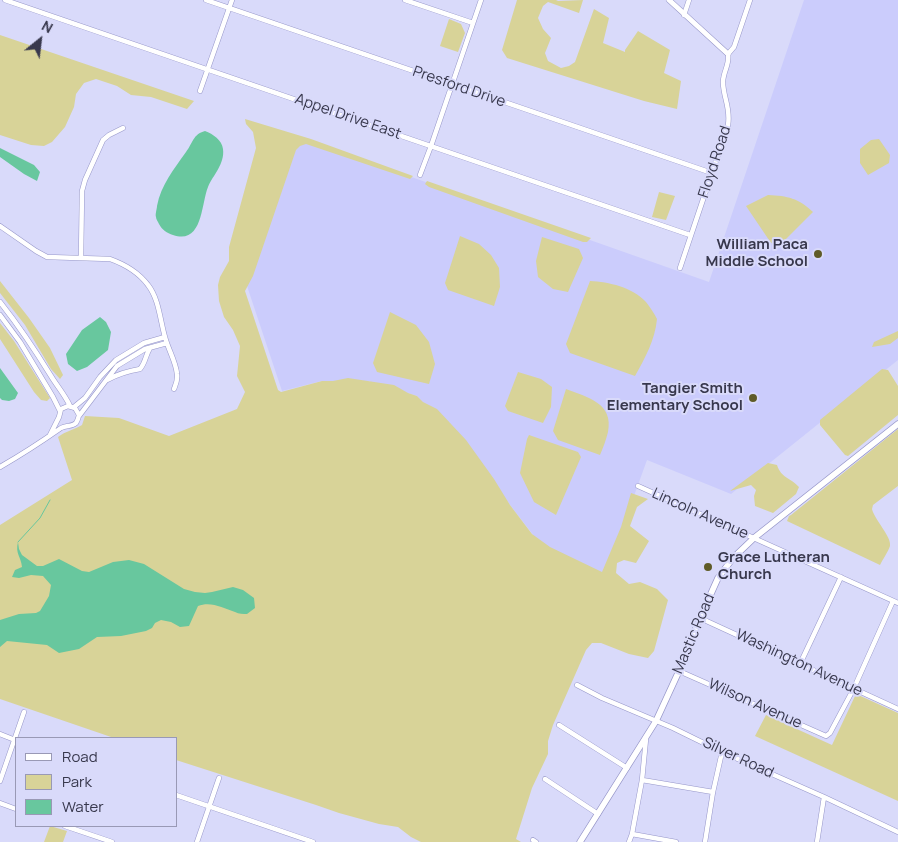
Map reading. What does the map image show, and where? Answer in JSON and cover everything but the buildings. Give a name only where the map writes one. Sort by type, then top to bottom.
[{"type":"main road","name":"Mastic Road","points":[[580,842],[656,721],[713,588],[732,558],[754,538],[898,424]]},
{"type":"street","name":"Appel Drive East","points":[[5,0],[690,235]]},
{"type":"street","name":"Presford Drive","points":[[206,0],[712,173]]},
{"type":"street","points":[[200,91],[232,0]]},
{"type":"street","points":[[405,0],[473,24]]},
{"type":"street","points":[[420,175],[432,146],[481,0]]},
{"type":"street","points":[[669,0],[728,54]]},
{"type":"street","points":[[684,15],[690,0]]},
{"type":"street","name":"Floyd Road","points":[[680,268],[729,117],[723,82],[724,73],[729,60],[728,54],[734,47],[750,0]]},
{"type":"street","points":[[81,258],[82,192],[85,180],[103,140],[108,135],[123,128]]},
{"type":"street","points":[[0,226],[47,258],[110,259],[119,262],[142,277],[150,287],[155,298],[166,340],[177,371],[178,380],[174,389]]},
{"type":"street","points":[[0,302],[27,337],[54,380],[72,406],[77,410],[79,416]]},
{"type":"street","points":[[0,315],[20,342],[60,411],[50,435]]},
{"type":"street","points":[[60,411],[64,407],[72,406],[86,398],[100,377],[122,355],[144,343],[166,340]]},
{"type":"street","points":[[0,468],[50,435],[66,426],[74,424],[117,366],[166,340]]},
{"type":"street","points":[[138,346],[141,352],[146,355]]},
{"type":"street","points":[[106,381],[130,370],[140,369],[145,363],[146,355],[150,348]]},
{"type":"street","points":[[59,417],[66,426]]},
{"type":"street","name":"Lincoln Avenue","points":[[638,486],[898,603]]},
{"type":"street","points":[[800,664],[841,577]]},
{"type":"street","points":[[854,688],[892,601]]},
{"type":"street","name":"Washington Avenue","points":[[700,618],[898,709]]},
{"type":"street","name":"Wilson Avenue","points":[[678,671],[826,736],[830,733],[854,688]]},
{"type":"street","name":"Silver Road","points":[[577,685],[898,832]]},
{"type":"street","points":[[16,737],[24,712]]},
{"type":"street","points":[[559,726],[627,768]]},
{"type":"street","points":[[0,734],[15,740],[0,781]]},
{"type":"street","points":[[629,842],[642,780],[646,739]]},
{"type":"street","points":[[705,842],[722,752]]},
{"type":"street","points":[[197,842],[219,778]]},
{"type":"street","points":[[545,779],[598,814]]},
{"type":"street","points":[[642,780],[713,792]]},
{"type":"street","points":[[178,796],[313,842]]},
{"type":"street","points":[[817,842],[824,797]]},
{"type":"street","points":[[0,803],[15,809]]},
{"type":"street","points":[[68,827],[112,842]]},
{"type":"street","points":[[632,834],[676,842]]},
{"type":"shaded area","points":[[804,0],[898,0],[898,360],[731,494],[647,460],[602,584],[537,540],[497,488],[417,396],[368,381],[322,381],[282,391],[245,280],[298,137],[709,282]]},
{"type":"green space","points":[[517,0],[583,0],[579,13],[548,2],[543,6],[538,18],[543,29],[551,38],[545,53],[548,61],[561,68],[575,62],[594,9],[609,18],[603,43],[625,52],[638,31],[670,50],[664,73],[681,81],[677,109],[644,101],[507,58],[502,50]]},
{"type":"green space","points":[[449,19],[461,24],[465,33],[458,52],[440,46]]},
{"type":"green space","points":[[0,35],[194,101],[187,109],[151,97],[131,95],[117,86],[96,79],[84,83],[76,94],[74,107],[65,127],[52,142],[44,146],[31,145],[0,135]]},
{"type":"green space","points":[[245,119],[311,139],[413,176],[410,179],[306,144],[296,150],[253,276],[245,291],[278,390],[281,392],[322,381],[348,378],[394,385],[417,396],[423,402],[437,409],[466,440],[532,534],[550,547],[602,572],[621,527],[631,493],[648,499],[637,507],[630,526],[649,541],[636,563],[624,560],[617,563],[616,573],[629,584],[640,582],[657,589],[668,600],[654,651],[648,658],[629,654],[601,643],[592,643],[586,650],[553,725],[548,741],[548,754],[532,788],[516,839],[521,842],[421,842],[398,827],[339,813],[178,761],[178,737],[111,737],[0,699],[0,525],[72,480],[58,437],[82,425],[85,416],[119,418],[169,436],[237,409],[245,392],[237,376],[240,346],[233,330],[224,317],[219,301],[218,285],[220,277],[229,261],[229,247],[256,148],[253,132],[246,124]]},
{"type":"green space","points":[[879,139],[890,155],[889,163],[868,175],[860,163],[860,149],[871,140]]},
{"type":"green space","points":[[427,181],[591,238],[587,242],[583,242],[429,187],[425,184]]},
{"type":"green space","points":[[659,192],[675,196],[666,220],[652,217]]},
{"type":"green space","points":[[768,195],[792,199],[813,212],[781,244],[771,243],[746,206]]},
{"type":"green space","points":[[460,236],[479,244],[491,255],[499,268],[500,287],[494,306],[448,290],[445,283]]},
{"type":"green space","points":[[542,237],[579,249],[583,258],[568,292],[553,289],[538,277],[536,261]]},
{"type":"green space","points":[[0,281],[50,348],[63,375],[60,379],[51,369],[25,325],[0,293]]},
{"type":"green space","points":[[590,281],[612,284],[627,289],[646,302],[657,319],[652,342],[635,376],[570,353],[566,344]]},
{"type":"green space","points":[[390,312],[416,325],[429,342],[435,364],[429,384],[377,372],[373,363]]},
{"type":"green space","points":[[0,323],[14,341],[50,398],[47,401],[41,400],[34,392],[0,339]]},
{"type":"green space","points":[[898,331],[898,338],[890,344],[872,347],[874,342]]},
{"type":"green space","points":[[882,369],[888,370],[898,386],[898,415],[848,456],[845,455],[820,425],[820,420]]},
{"type":"green space","points":[[518,372],[541,379],[552,387],[551,407],[543,423],[508,411],[505,406]]},
{"type":"green space","points":[[566,389],[590,398],[603,408],[607,414],[609,422],[608,432],[600,455],[558,440],[553,431]]},
{"type":"green space","points":[[898,429],[898,486],[873,505],[872,509],[890,542],[890,546],[880,565],[787,521],[789,516]]},
{"type":"green space","points":[[529,435],[578,452],[581,457],[556,515],[534,502],[520,473]]},
{"type":"green space","points":[[768,463],[777,465],[784,475],[799,487],[796,494],[773,513],[755,506],[754,496],[756,490],[751,485],[730,491]]},
{"type":"green space","points":[[856,694],[898,713],[898,801],[755,736],[766,715],[832,745]]},
{"type":"green space","points":[[50,827],[67,831],[63,842],[44,842]]},
{"type":"water","points":[[205,131],[221,143],[223,149],[222,160],[208,187],[195,229],[183,237],[173,235],[163,230],[156,219],[159,198],[168,177],[194,139],[198,134]]},
{"type":"water","points":[[0,148],[34,165],[40,172],[37,181],[0,157]]},
{"type":"water","points":[[100,317],[106,322],[111,332],[108,350],[87,367],[77,371],[68,364],[66,354],[82,330]]},
{"type":"water","points":[[0,368],[18,393],[15,399],[9,401],[0,398]]},
{"type":"water","points":[[18,542],[22,555],[37,566],[43,566],[59,559],[82,571],[89,572],[113,562],[129,560],[144,564],[184,589],[195,592],[205,593],[233,587],[243,590],[254,598],[255,608],[247,614],[242,614],[208,604],[198,606],[189,626],[180,627],[171,622],[161,620],[146,631],[121,636],[97,637],[79,649],[59,653],[47,645],[7,641],[0,647],[0,620],[19,614],[40,611],[49,596],[51,585],[43,576],[12,577],[15,570],[22,567],[17,549]]},
{"type":"waterway","points":[[18,542],[40,518],[50,500]]},
{"type":"place","name":"William Paca Middle School","points":[[818,254]]},
{"type":"place","name":"Tangier Smith Elementary School","points":[[753,398]]},
{"type":"place","name":"Grace Lutheran Church","points":[[708,567]]}]
